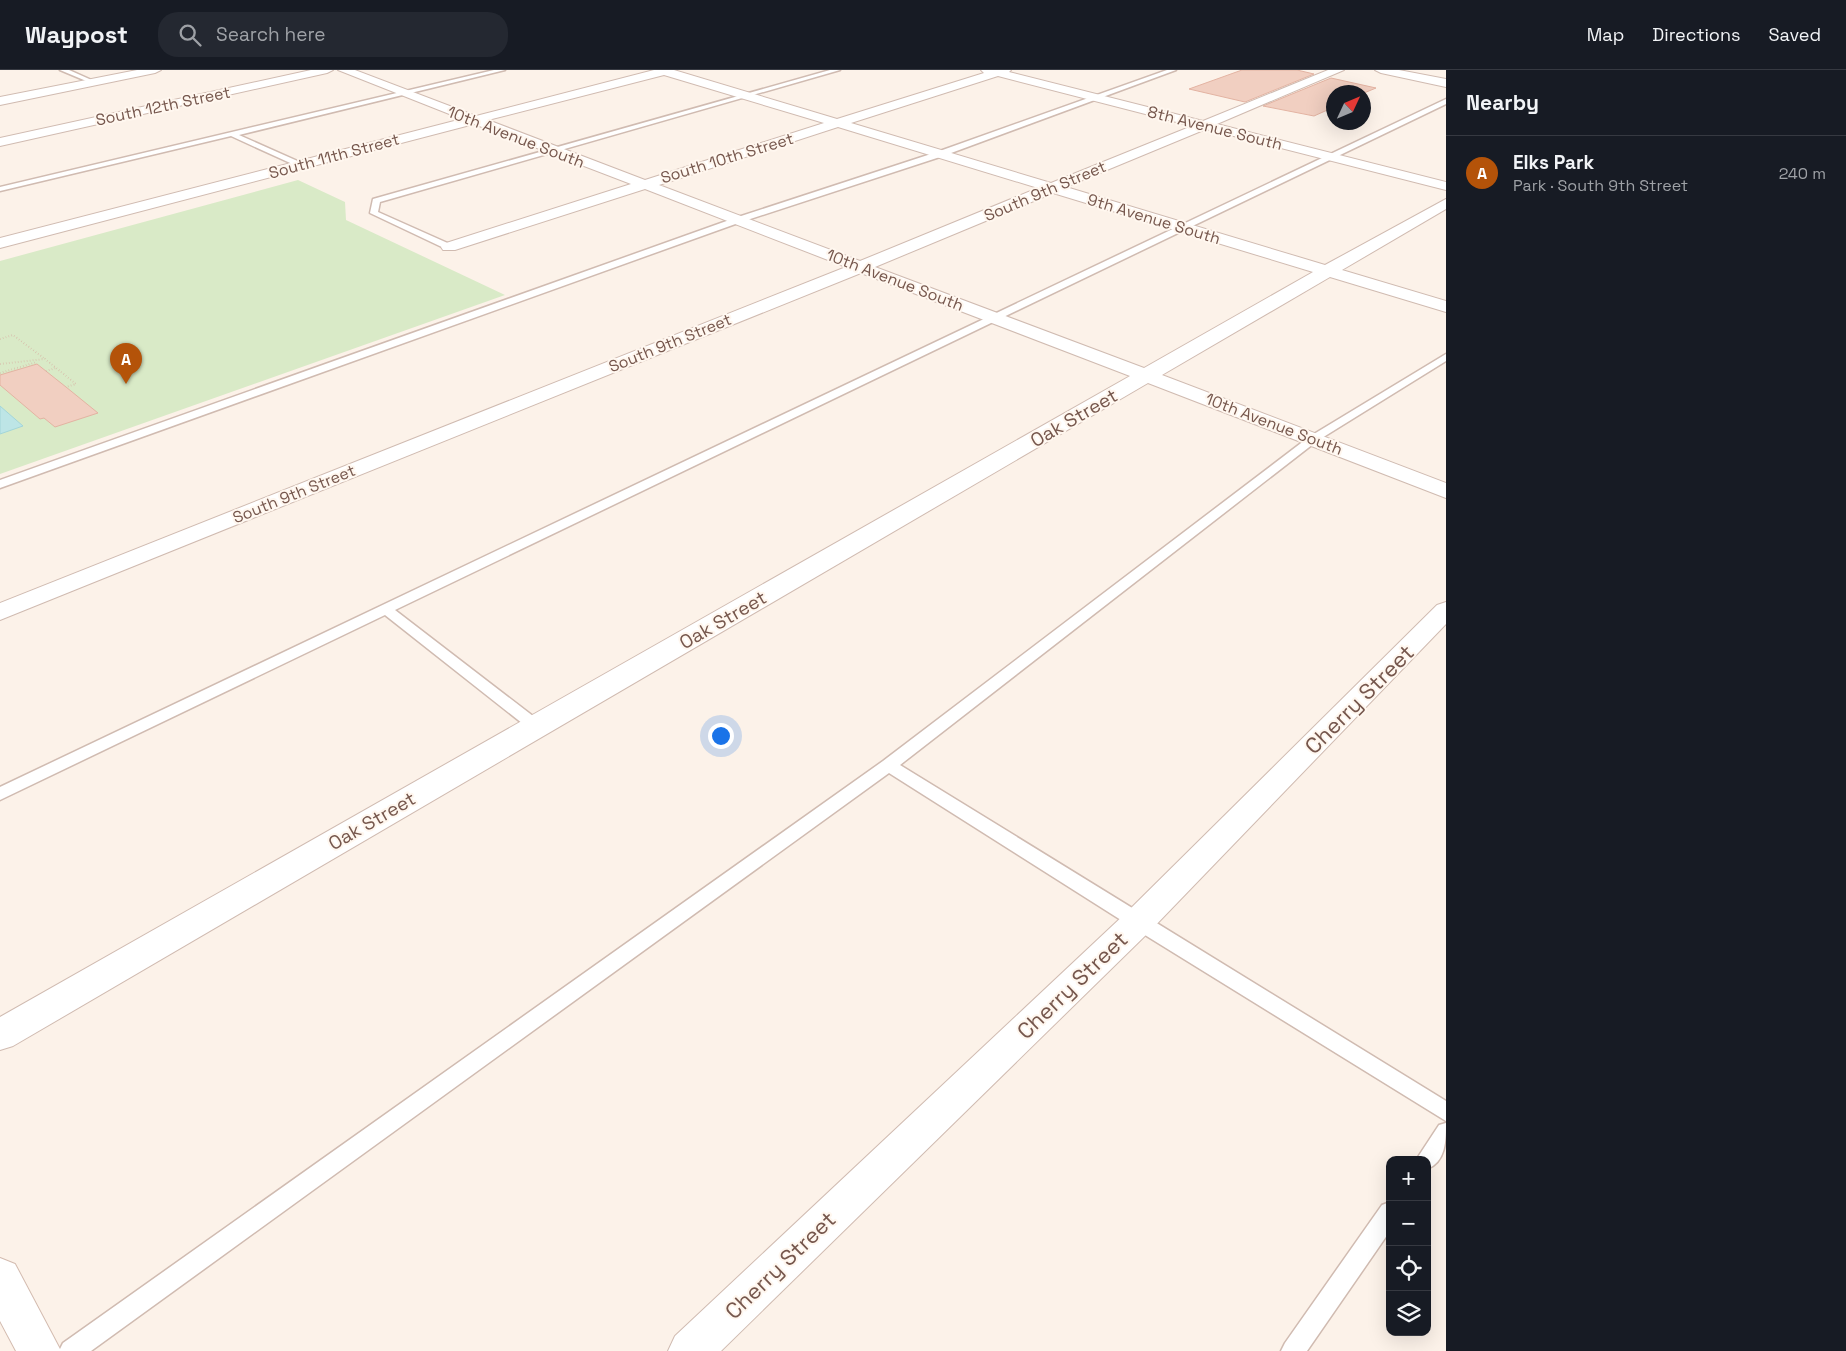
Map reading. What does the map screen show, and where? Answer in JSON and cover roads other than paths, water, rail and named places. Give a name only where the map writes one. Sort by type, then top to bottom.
[{"type":"street","points":[[0,101],[149,70]]},
{"type":"street","name":"South 12th Street","points":[[0,142],[327,70]]},
{"type":"street","name":"10th Avenue South","points":[[344,70],[402,94],[1314,439],[1446,491]]},
{"type":"street","name":"9th Avenue South","points":[[664,70],[1446,307]]},
{"type":"street","name":"South 11th Street","points":[[0,243],[664,70]]},
{"type":"street","name":"South 9th Street","points":[[0,612],[860,267],[1338,70]]},
{"type":"street","points":[[1381,70],[1446,83]]},
{"type":"street","name":"8th Avenue South","points":[[996,71],[1446,186]]},
{"type":"street","name":"South 10th Street","points":[[449,247],[996,71]]},
{"type":"street","name":"Oak Street","points":[[0,1036],[1446,203]]},
{"type":"street","name":"Cherry Street","points":[[690,1351],[1138,922],[1446,610]]},
{"type":"street","points":[[0,1279],[39,1351]]},
{"type":"lane","points":[[65,71],[77,70]]},
{"type":"lane","points":[[0,189],[502,70]]},
{"type":"lane","points":[[449,247],[374,213],[376,201],[837,70]]},
{"type":"lane","points":[[0,484],[738,220],[940,154],[1173,70]]},
{"type":"lane","points":[[65,71],[93,82]]},
{"type":"lane","points":[[0,794],[1183,227],[1332,158],[1446,101]]},
{"type":"lane","points":[[232,134],[299,166]]},
{"type":"lane","points":[[71,1351],[888,765],[1314,439],[1446,357]]},
{"type":"lane","points":[[384,609],[537,726]]},
{"type":"lane","points":[[888,765],[1446,1112]]},
{"type":"lane","points":[[1429,1156],[1446,1132]]},
{"type":"lane","points":[[1292,1351],[1386,1218]]},
{"type":"water","points":[[0,406],[23,426],[0,434]]},
{"type":"place","name":"Elks Park","points":[[126,384]]}]
